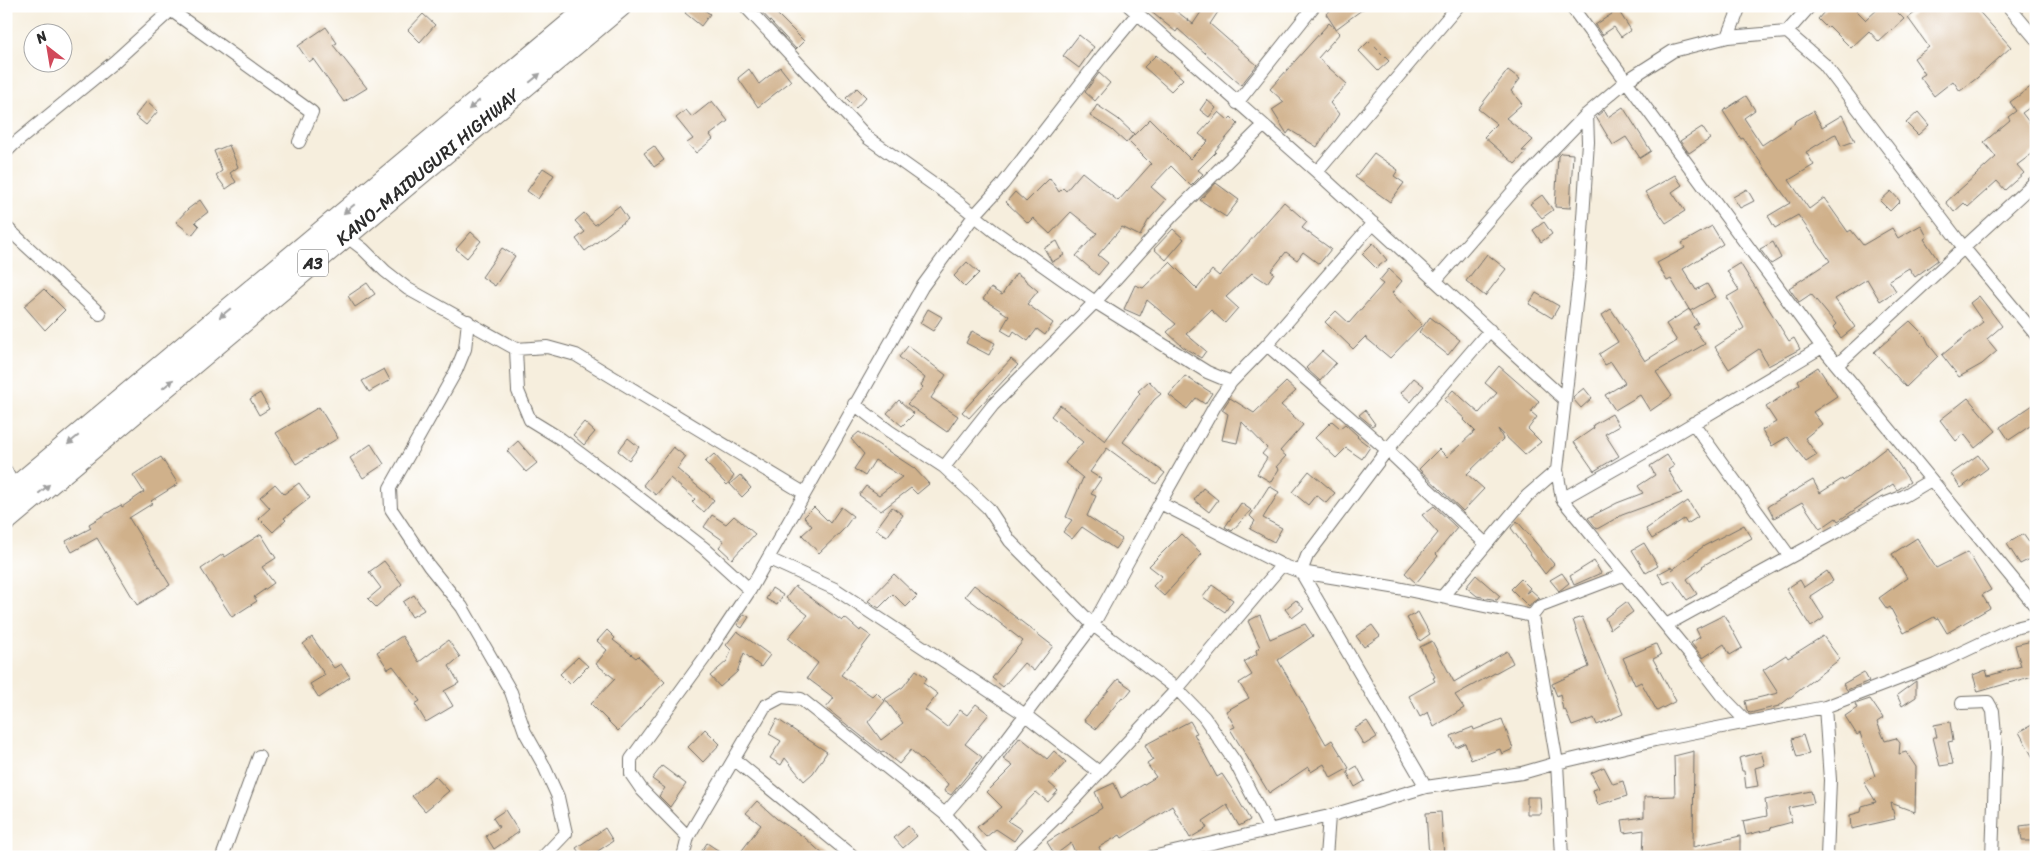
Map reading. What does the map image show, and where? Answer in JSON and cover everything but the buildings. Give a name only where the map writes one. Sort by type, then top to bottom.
[{"type":"highway","name":"KANO-MAIDUGURI HIGHWAY","points":[[6,520],[106,424],[592,6]]},
{"type":"highway","name":"KANO-MAIDUGURI HIGHWAY","points":[[9,485],[106,424],[346,236],[620,6]]},
{"type":"street","points":[[745,6],[868,138],[1095,302],[1207,372],[1231,382]]},
{"type":"street","points":[[1237,103],[1314,6]]},
{"type":"street","points":[[1317,172],[1458,6]]},
{"type":"street","points":[[1570,6],[1822,346],[2036,608]]},
{"type":"street","points":[[1728,38],[1740,6]]},
{"type":"street","points":[[1436,280],[1520,182],[1587,114],[1626,81],[1673,52],[1728,38],[1787,32],[1810,6]]},
{"type":"street","points":[[2008,6],[2036,39]]},
{"type":"street","points":[[6,152],[114,62],[169,8],[312,112],[300,142]]},
{"type":"street","points":[[688,837],[642,790],[631,774],[631,760],[706,656],[750,590],[922,287],[974,216],[1003,184],[1103,55],[1134,10],[1317,172],[1566,400]]},
{"type":"street","points":[[1787,32],[1824,64],[1964,248],[2036,334]]},
{"type":"street","points":[[1587,114],[1588,142],[1580,278],[1557,470],[1562,499],[1722,696],[1746,722]]},
{"type":"street","points":[[944,467],[994,405],[1095,302],[1172,216],[1263,126]]},
{"type":"street","points":[[1837,365],[2036,182]]},
{"type":"street","points":[[945,814],[985,768],[1093,625],[1216,404],[1231,382],[1267,345],[1373,223]]},
{"type":"street","points":[[6,228],[100,314]]},
{"type":"street","points":[[346,236],[408,289],[516,349],[547,347],[576,355],[804,493]]},
{"type":"street","points":[[468,321],[465,349],[456,371],[390,488],[392,510],[430,566],[462,607],[491,654],[512,692],[525,732],[544,764],[558,798],[566,833],[543,857]]},
{"type":"street","points":[[1301,572],[1307,556],[1387,450],[1490,330]]},
{"type":"street","points":[[1267,345],[1387,450],[1486,544]]},
{"type":"street","points":[[1562,499],[1822,346]]},
{"type":"street","points":[[516,349],[518,391],[530,420],[560,438],[628,489],[704,548],[750,590]]},
{"type":"street","points":[[854,404],[889,431],[944,467],[988,508],[1010,541],[1093,625],[1177,689],[1204,717],[1235,762],[1270,830]]},
{"type":"street","points":[[1693,423],[1790,557]]},
{"type":"street","points":[[1442,597],[1527,496],[1557,470]]},
{"type":"street","points":[[1666,625],[1881,505],[1904,496],[1931,480]]},
{"type":"street","points":[[1160,503],[1282,565],[1301,572],[1442,597],[1532,616]]},
{"type":"street","points":[[769,559],[835,589],[1024,714],[1099,772]]},
{"type":"street","points":[[1015,857],[1067,807],[1177,689],[1282,565]]},
{"type":"street","points":[[1301,572],[1426,787]]},
{"type":"street","points":[[1532,616],[1539,608],[1623,575]]},
{"type":"street","points":[[1532,616],[1557,763],[1562,857]]},
{"type":"street","points":[[1152,857],[1194,852],[1270,830],[1329,816],[1426,787],[1522,773],[1557,763],[1746,722],[1825,708],[1935,665],[2011,629],[2036,623]]},
{"type":"street","points":[[683,857],[688,837],[735,760],[765,706],[782,697],[801,699],[945,814],[983,857]]},
{"type":"street","points":[[1962,703],[1988,702],[1994,711],[1996,748],[1992,857]]},
{"type":"street","points":[[1825,708],[1830,780],[1827,857]]},
{"type":"street","points":[[222,857],[259,756]]},
{"type":"street","points":[[735,760],[854,857]]},
{"type":"street","points":[[1326,857],[1329,816]]}]
